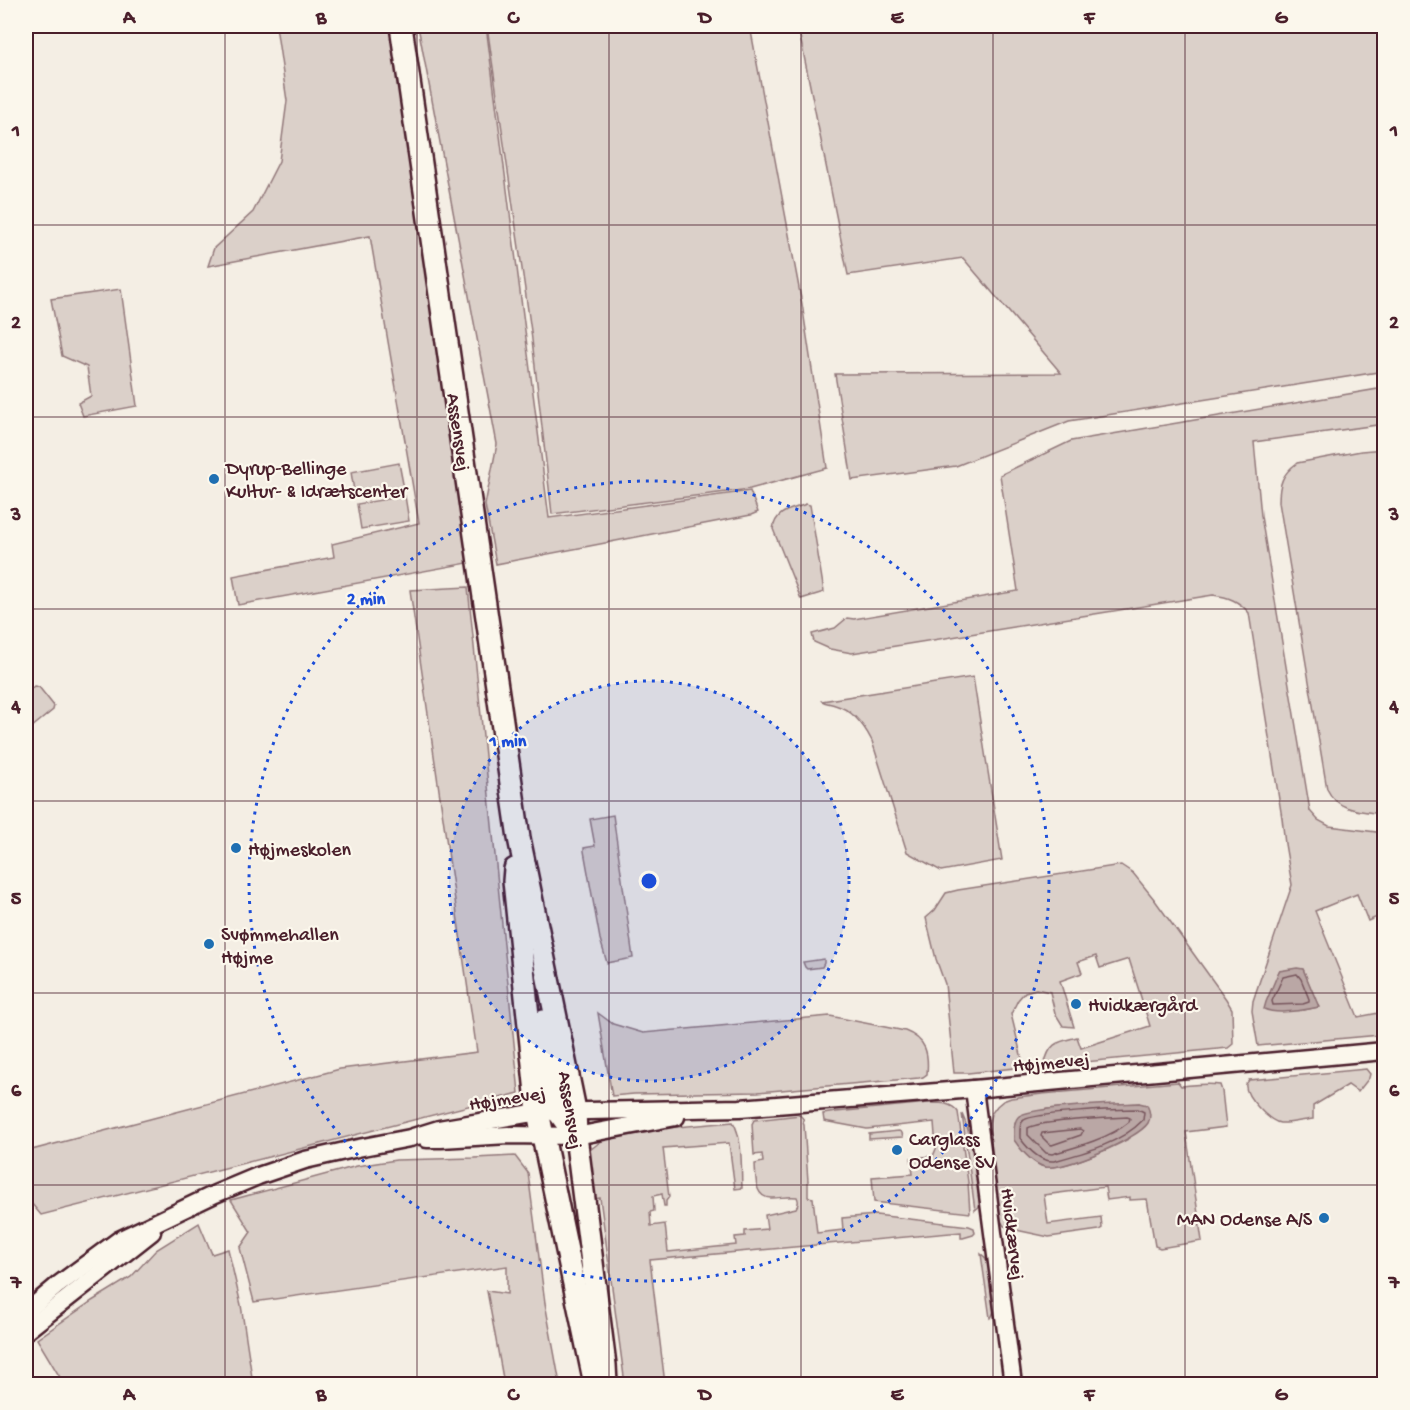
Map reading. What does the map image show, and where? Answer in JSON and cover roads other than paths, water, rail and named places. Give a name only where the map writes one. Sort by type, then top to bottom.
[{"type":"main road","name":"Assensvej","points":[[401,26],[595,1384]]},
{"type":"main road","name":"Assensvej","points":[[518,848],[514,881],[557,1111]]},
{"type":"main road","points":[[557,1111],[559,1136],[564,1148],[606,1375]]},
{"type":"street","name":"Højmevej","points":[[26,1312],[66,1278],[118,1240],[215,1194],[305,1160],[410,1138],[439,1129],[557,1111],[721,1109],[974,1089],[1384,1051]]},
{"type":"street","name":"Hvidkærvej","points":[[974,1089],[1013,1384]]},
{"type":"street","name":"Højmevej","points":[[410,1138],[559,1136],[721,1109]]},
{"type":"street","name":"Højmevej","points":[[26,1331],[171,1216]]},
{"type":"water","points":[[1303,969],[1319,1007],[1283,1012],[1264,1009],[1279,971]]},
{"type":"water","points":[[1139,1103],[1147,1105],[1150,1114],[1148,1123],[1141,1130],[1116,1145],[1067,1164],[1045,1167],[1036,1163],[1014,1140],[1015,1122],[1025,1113],[1056,1108]]},
{"type":"place","name":"Dyrup-Bellinge Kultur- & Idrætscenter","points":[[214,479]]},
{"type":"place","name":"Højmeskolen","points":[[236,848]]},
{"type":"place","name":"Svømmehallen Højme","points":[[209,944]]},
{"type":"place","name":"Hvidkærgård","points":[[1076,1004]]},
{"type":"place","name":"Carglass Odense SV","points":[[897,1150]]},
{"type":"place","name":"MAN Odense A/S","points":[[1324,1218]]}]
